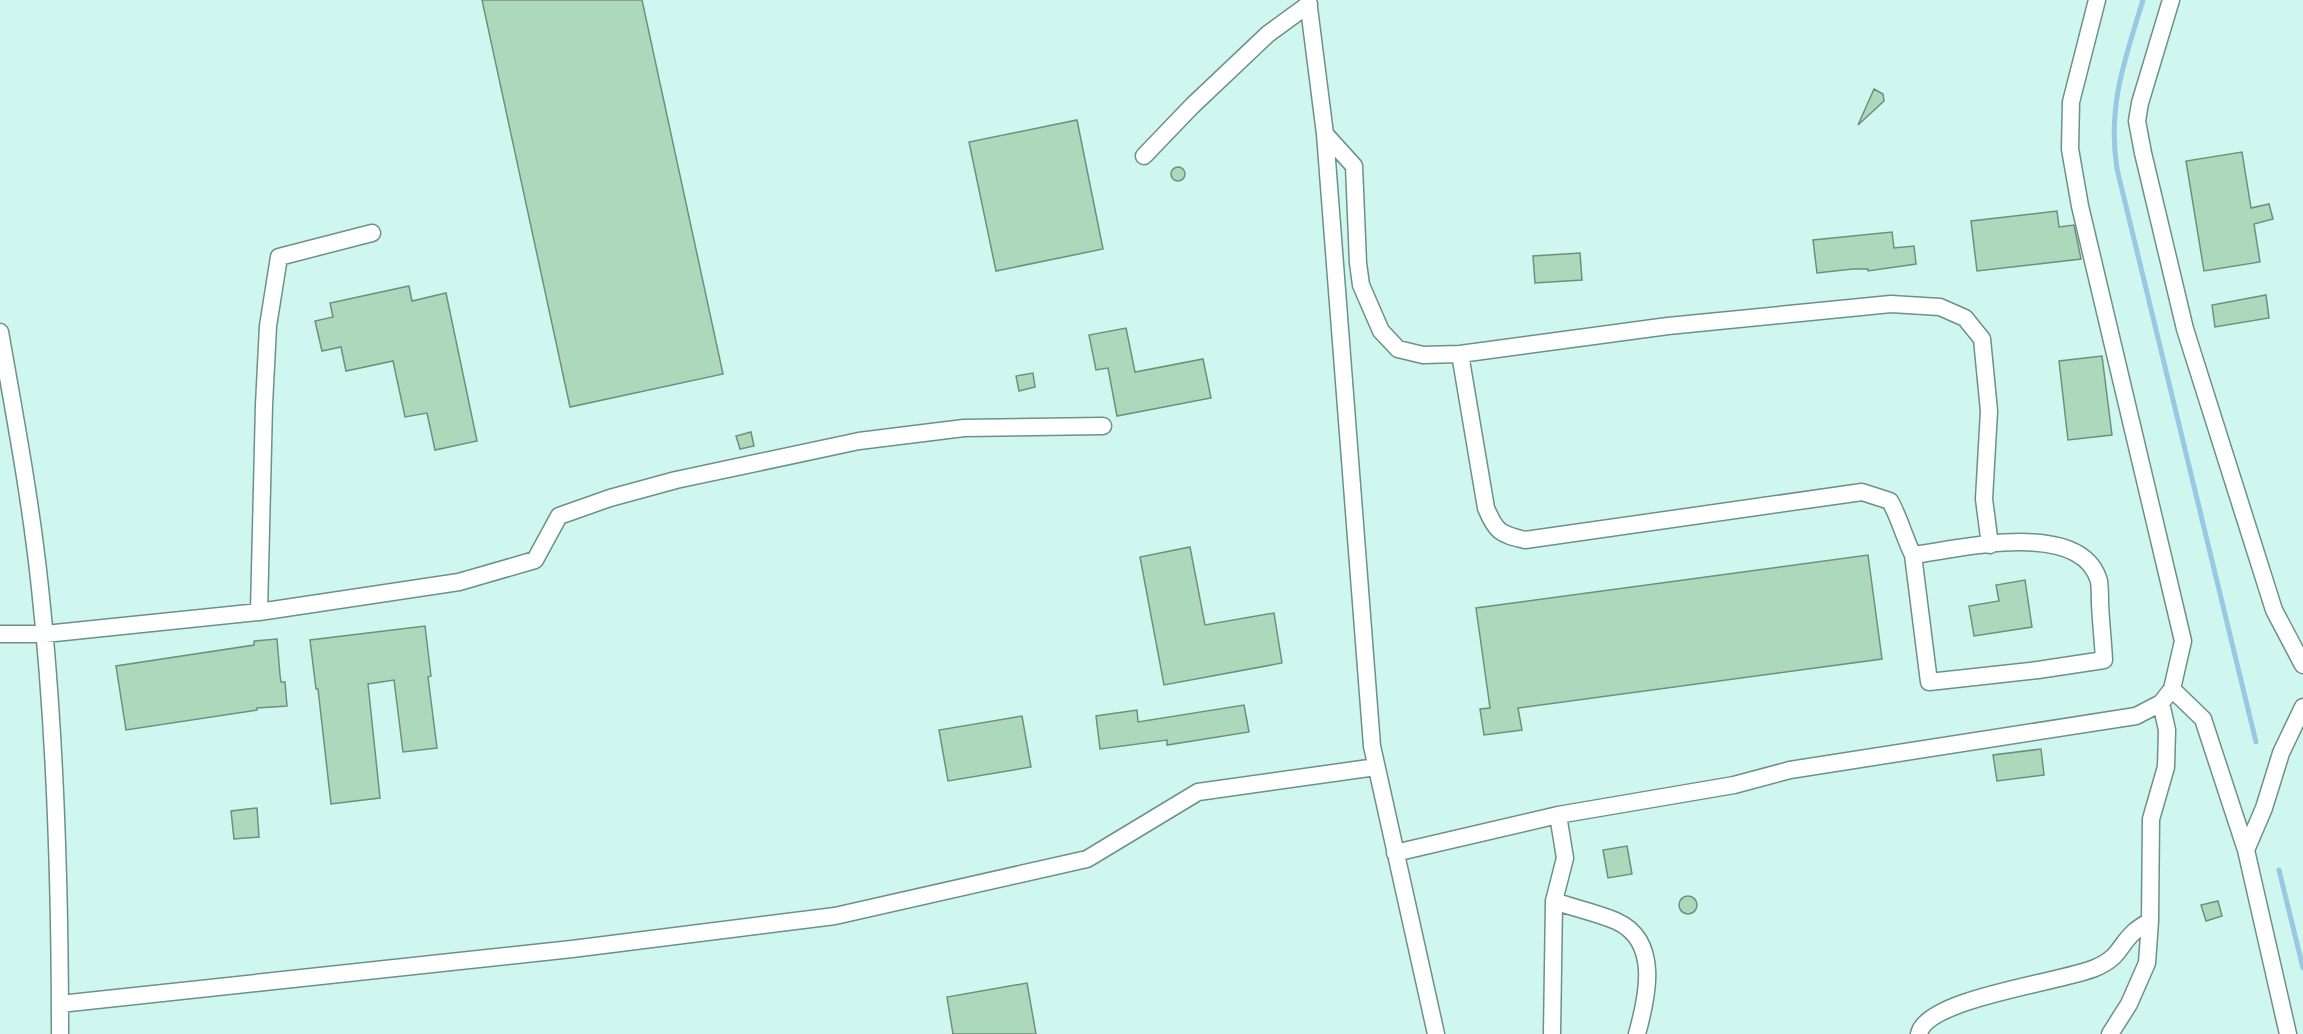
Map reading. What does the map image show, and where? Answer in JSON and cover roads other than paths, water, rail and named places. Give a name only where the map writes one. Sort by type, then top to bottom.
[{"type":"street","points":[[1395,853],[1558,815],[1734,785],[1790,770],[2136,716],[2161,703],[2172,689],[2183,641],[2080,206],[2070,149],[2071,102],[2097,0]]},
{"type":"street","points":[[2171,0],[2140,103],[2138,121],[2143,153],[2185,329],[2274,610],[2303,665]]},
{"type":"street","points":[[1308,2],[1325,134],[1372,746],[1436,1034]]},
{"type":"street","points":[[1144,156],[1192,106],[1268,34],[1308,2]]},
{"type":"street","points":[[1325,134],[1354,166],[1361,285],[1381,331],[1398,349],[1423,354],[1460,354],[1704,322],[1890,304],[1940,307],[1965,318],[1982,339],[1989,411],[1984,499],[1990,545]]},
{"type":"street","points":[[259,612],[267,337],[279,257],[372,233]]},
{"type":"street","points":[[0,332],[24,471],[45,634],[54,741],[58,833],[60,1034]]},
{"type":"street","points":[[1460,354],[1486,508],[1493,526],[1507,536],[1526,540],[1862,492],[1890,501],[1900,518],[1913,555],[1929,682],[2104,660],[2098,581],[2086,558],[2049,542],[2015,542],[1913,555]]},
{"type":"street","points":[[0,634],[45,634],[259,612],[459,582],[536,560],[559,516],[610,498],[676,480],[859,441],[964,429],[1103,426]]},
{"type":"street","points":[[2172,689],[2203,718],[2246,850],[2288,1034]]},
{"type":"street","points":[[2110,1034],[2129,1004],[2147,963],[2150,921],[2151,819],[2166,767],[2167,730],[2161,703]]},
{"type":"street","points":[[2246,850],[2264,808],[2281,753],[2303,707]]},
{"type":"street","points":[[60,1004],[572,950],[835,916],[1087,860],[1198,792],[1376,767]]},
{"type":"street","points":[[1552,1034],[1551,975],[1554,901],[1565,858],[1558,815]]},
{"type":"street","points":[[1554,901],[1618,922],[1638,939],[1648,964],[1647,1000],[1637,1034]]},
{"type":"street","points":[[1919,1034],[1927,1021],[1968,1000],[2093,969],[2113,959],[2134,932],[2150,921]]},
{"type":"waterway","points":[[2143,0],[2124,63],[2116,103],[2114,124],[2117,169],[2256,742]]},
{"type":"waterway","points":[[2279,870],[2303,968]]}]
